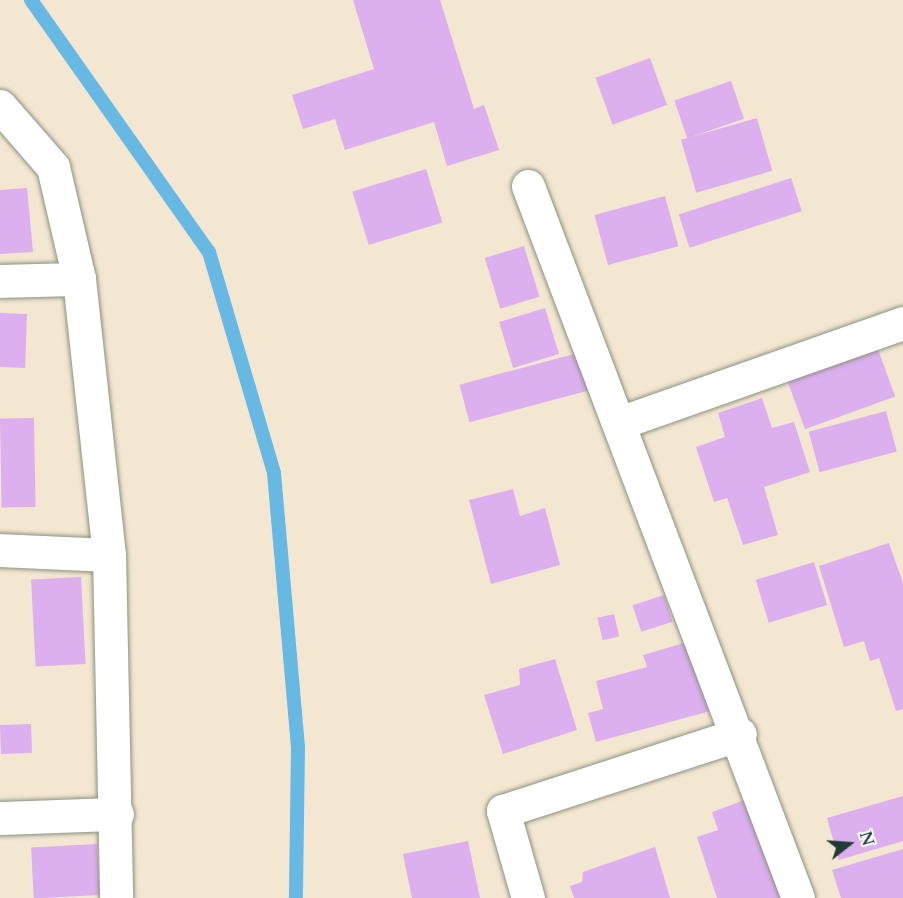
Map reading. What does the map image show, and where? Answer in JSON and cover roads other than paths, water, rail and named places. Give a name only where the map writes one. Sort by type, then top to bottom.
[{"type":"street","points":[[0,106],[53,167],[79,279],[109,555],[117,814],[116,898]]},
{"type":"street","points":[[528,186],[740,734],[798,898]]},
{"type":"street","points":[[0,281],[79,279]]},
{"type":"street","points":[[619,423],[901,330]]},
{"type":"street","points":[[0,550],[109,555]]},
{"type":"street","points":[[528,898],[502,811],[740,734]]},
{"type":"street","points":[[0,818],[117,814]]},
{"type":"waterway","points":[[31,0],[209,252],[274,473],[298,747],[296,898]]}]
